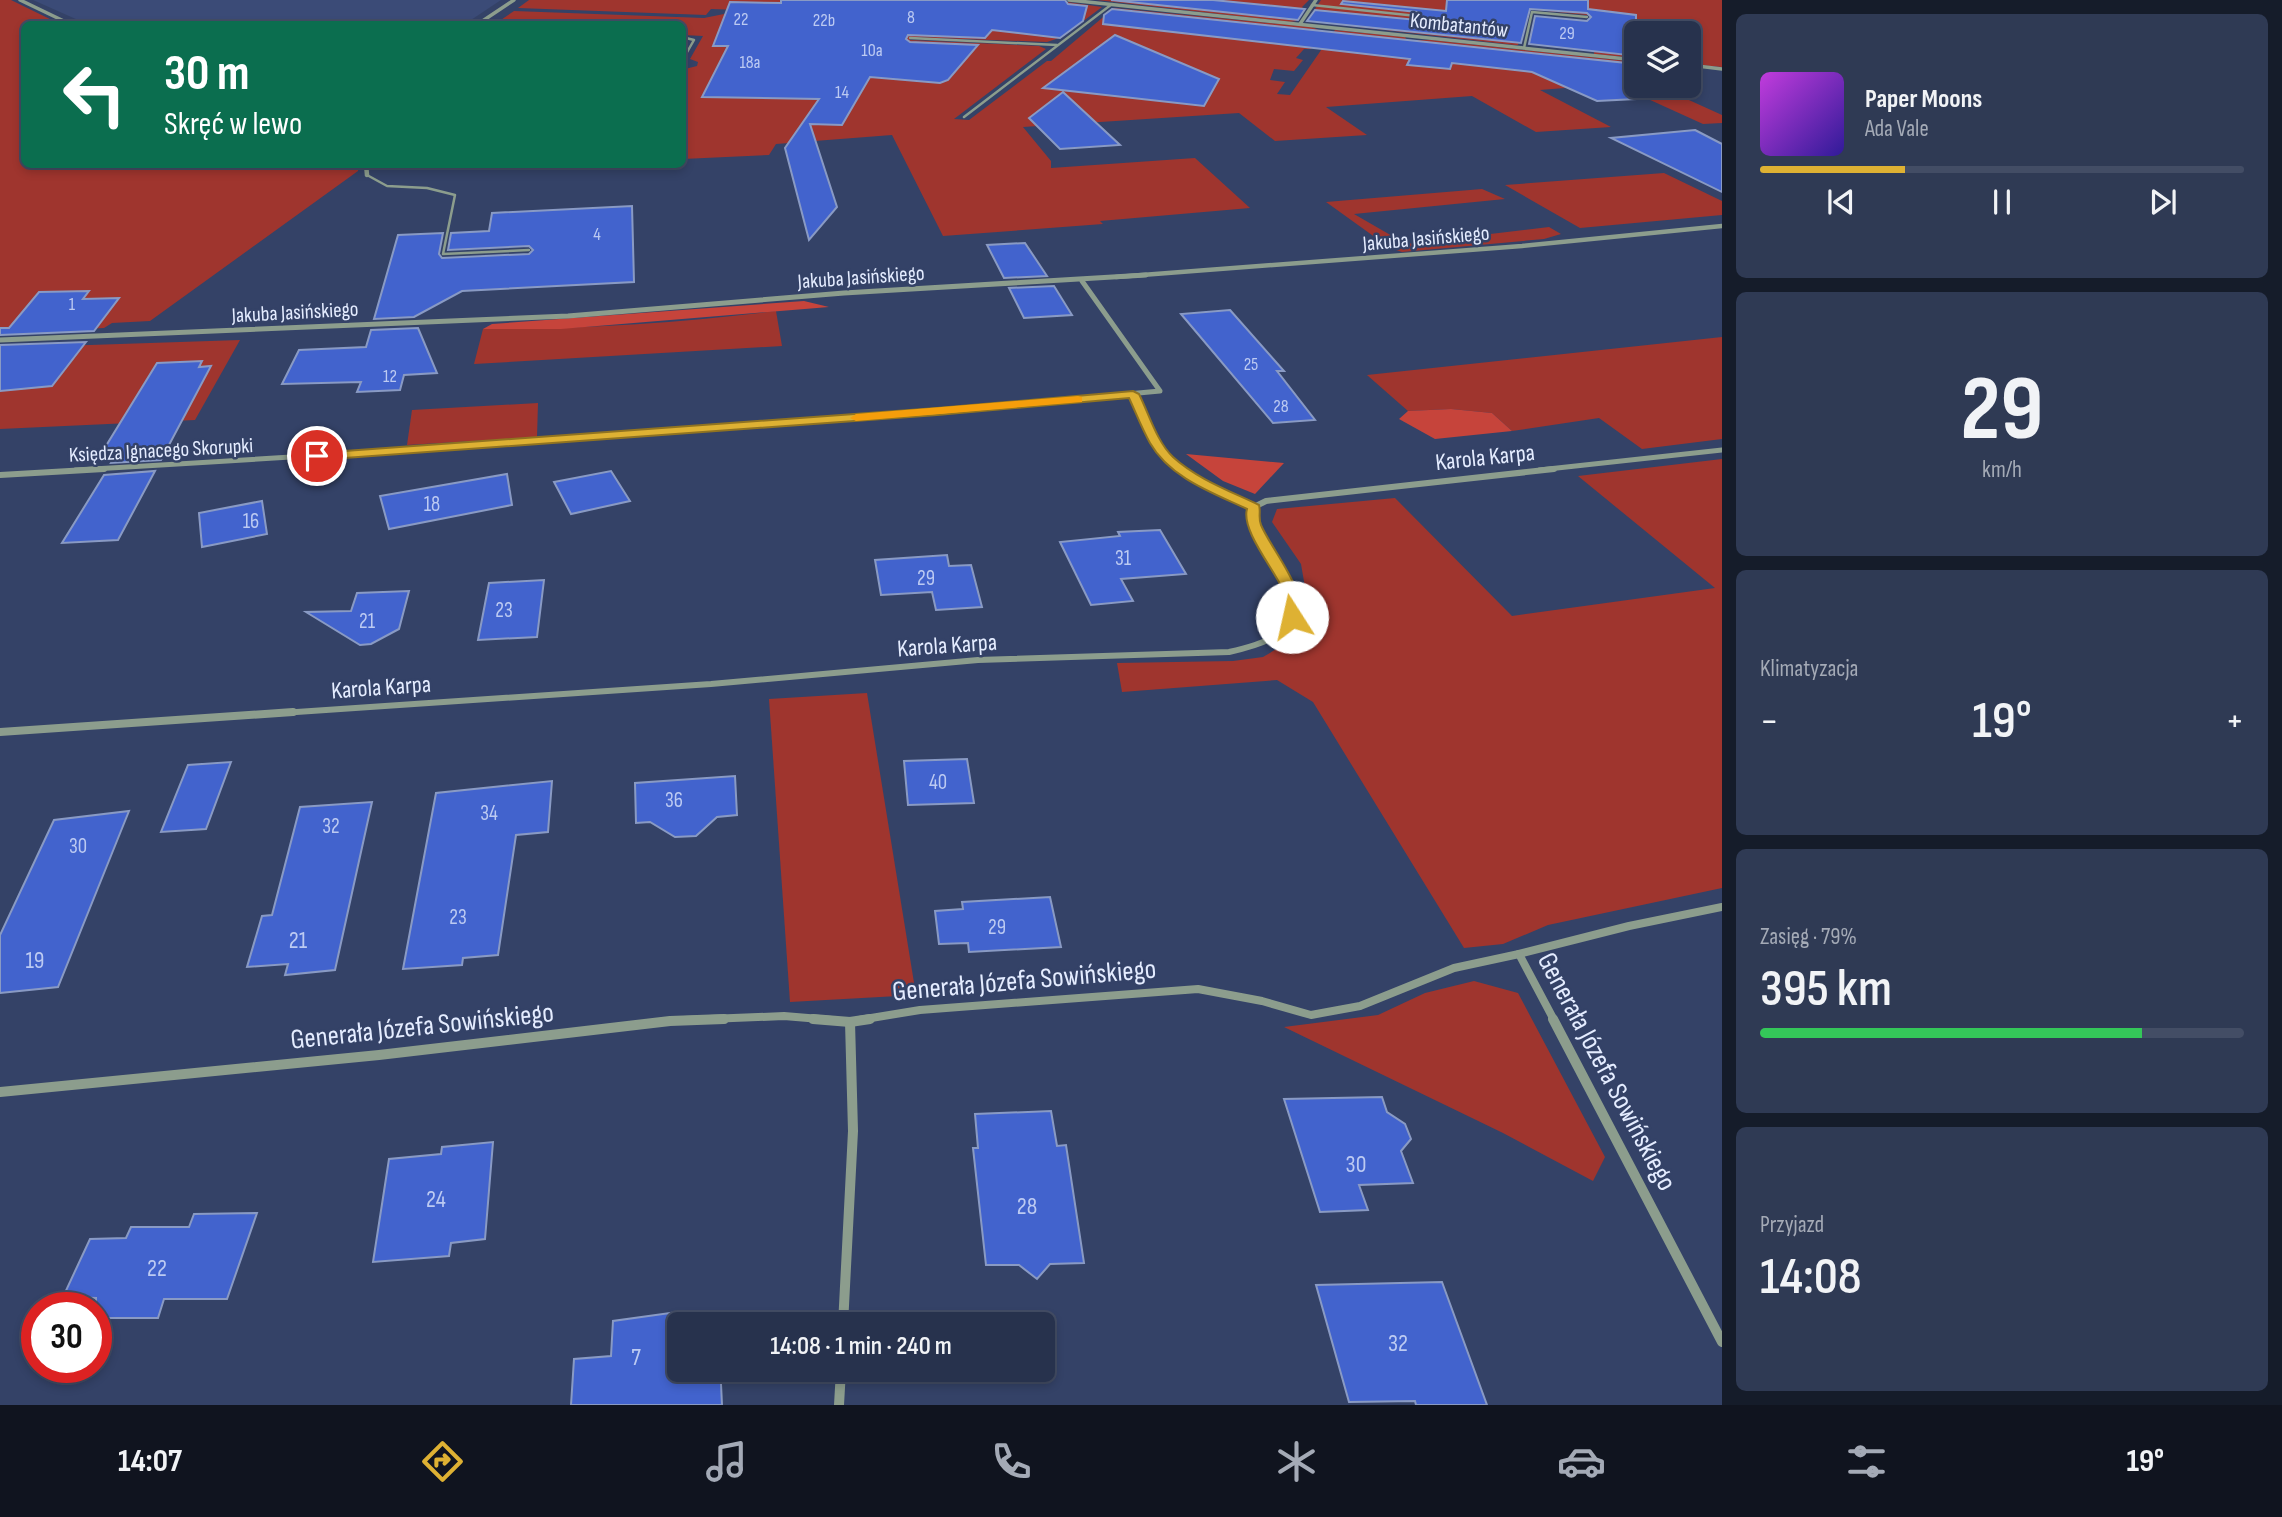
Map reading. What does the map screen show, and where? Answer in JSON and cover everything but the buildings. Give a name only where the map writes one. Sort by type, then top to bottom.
[{"type":"street","points":[[20,0],[65,21]]},
{"type":"street","points":[[482,21],[513,0]]},
{"type":"street","name":"Kombatantów","points":[[1069,0],[1624,59]]},
{"type":"street","points":[[1300,24],[1316,0]]},
{"type":"street","points":[[1701,66],[1722,69]]},
{"type":"street","points":[[366,168],[367,175]]},
{"type":"street","name":"Jakuba Jasińskiego","points":[[0,340],[568,316],[844,293],[1082,281],[1367,259],[1722,226]]},
{"type":"street","name":"Księdza Ignacego Skorupki","points":[[0,475],[400,451],[1160,391],[1082,281]]},
{"type":"street","points":[[1133,394],[1156,443],[1168,460],[1204,484],[1254,508]]},
{"type":"street","name":"Karola Karpa","points":[[0,732],[711,684],[978,660],[1229,652],[1256,648],[1274,641],[1286,631],[1292,617],[1293,603],[1289,589],[1254,524],[1254,508],[1280,498],[1722,450]]},
{"type":"street","points":[[1519,954],[1629,926],[1722,907]]},
{"type":"street","name":"Generała Józefa Sowińskiego","points":[[0,1092],[379,1055],[670,1021],[785,1016],[850,1022],[920,1010],[1198,989],[1262,1001],[1311,1015],[1360,1006],[1454,968],[1519,954],[1722,1342]]},
{"type":"street","points":[[844,1312],[853,1130],[850,1022]]},
{"type":"street","points":[[839,1405],[840,1382]]},
{"type":"lane","points":[[964,117],[1112,4]]},
{"type":"lane","points":[[1312,5],[1418,16]]},
{"type":"lane","points":[[1524,48],[1532,12],[1587,17]]},
{"type":"lane","points":[[686,38],[694,40],[686,54]]},
{"type":"lane","points":[[910,38],[1058,45]]},
{"type":"lane","points":[[367,175],[373,183],[385,186],[428,188],[455,195],[443,254],[530,250]]},
{"type":"shaded area","points":[[0,0],[11,0],[54,21],[21,21],[21,168],[358,168],[358,171],[150,321],[112,323],[104,328],[0,333]]},
{"type":"shaded area","points":[[33,0],[501,0],[470,21],[80,21]]},
{"type":"shaded area","points":[[529,0],[1053,0],[1102,7],[1062,37],[1047,42],[911,37],[910,40],[1039,46],[1046,49],[954,119],[969,120],[1047,61],[1051,61],[1114,8],[1312,27],[1323,32],[1311,49],[1304,49],[1296,58],[1303,60],[1294,71],[1274,69],[1270,80],[1285,82],[1277,94],[1290,95],[1335,30],[1405,37],[1407,40],[1432,40],[1624,61],[1624,88],[1615,84],[1540,90],[1611,127],[1536,132],[1472,96],[1326,107],[1367,135],[1275,141],[1239,113],[1023,127],[1051,161],[1051,168],[1195,158],[1250,208],[1100,221],[1103,224],[943,236],[892,135],[776,144],[769,155],[686,159],[686,69],[697,66],[698,62],[690,59],[703,36],[686,35],[686,21],[499,21],[514,11],[704,18],[729,13],[798,12],[711,9],[706,15],[518,8]]},
{"type":"shaded area","points":[[1097,0],[1309,0],[1302,7],[1304,9],[1296,21],[1290,22]]},
{"type":"shaded area","points":[[1321,0],[1722,0],[1722,67],[1701,65],[1701,21],[1624,21],[1624,57],[1594,54],[1597,16],[1527,9],[1518,45],[1307,21]]},
{"type":"shaded area","points":[[1646,98],[1684,98],[1722,115],[1722,123],[1703,124]]},
{"type":"shaded area","points":[[1664,173],[1722,201],[1722,215],[1580,228],[1505,185]]},
{"type":"shaded area","points":[[1482,189],[1505,199],[1354,214],[1406,244],[1549,227],[1561,234],[1544,239],[1402,252],[1390,248],[1326,202]]},
{"type":"shaded area","points":[[804,301],[829,307],[561,329],[483,329],[492,324]]},
{"type":"shaded area","points":[[776,311],[782,346],[474,364],[483,329],[630,324]]},
{"type":"shaded area","points":[[1722,337],[1722,439],[1642,449],[1599,418],[1512,431],[1492,413],[1451,409],[1408,411],[1367,375]]},
{"type":"shaded area","points":[[240,340],[195,420],[0,429],[0,348]]},
{"type":"shaded area","points":[[538,403],[537,437],[407,445],[412,410]]},
{"type":"shaded area","points":[[1451,409],[1492,413],[1512,431],[1435,439],[1399,419],[1408,411]]},
{"type":"shaded area","points":[[1186,454],[1284,463],[1255,494],[1223,481]]},
{"type":"shaded area","points":[[1722,459],[1722,888],[1548,925],[1503,944],[1464,948],[1313,702],[1277,680],[1122,692],[1117,663],[1233,661],[1263,657],[1312,628],[1301,564],[1272,522],[1277,509],[1395,498],[1512,616],[1715,588],[1578,476]]},
{"type":"shaded area","points":[[867,693],[916,995],[790,1002],[769,699]]},
{"type":"shaded area","points":[[1474,981],[1518,993],[1605,1157],[1593,1181],[1503,1133],[1284,1027],[1378,1015],[1425,993]]},
{"type":"slow traffic","points":[[856,418],[1078,399]]},
{"type":"route","points":[[317,456],[937,412],[1133,394],[1156,443],[1168,460],[1204,484],[1254,508],[1254,524],[1289,589],[1293,603],[1292,617]]}]
